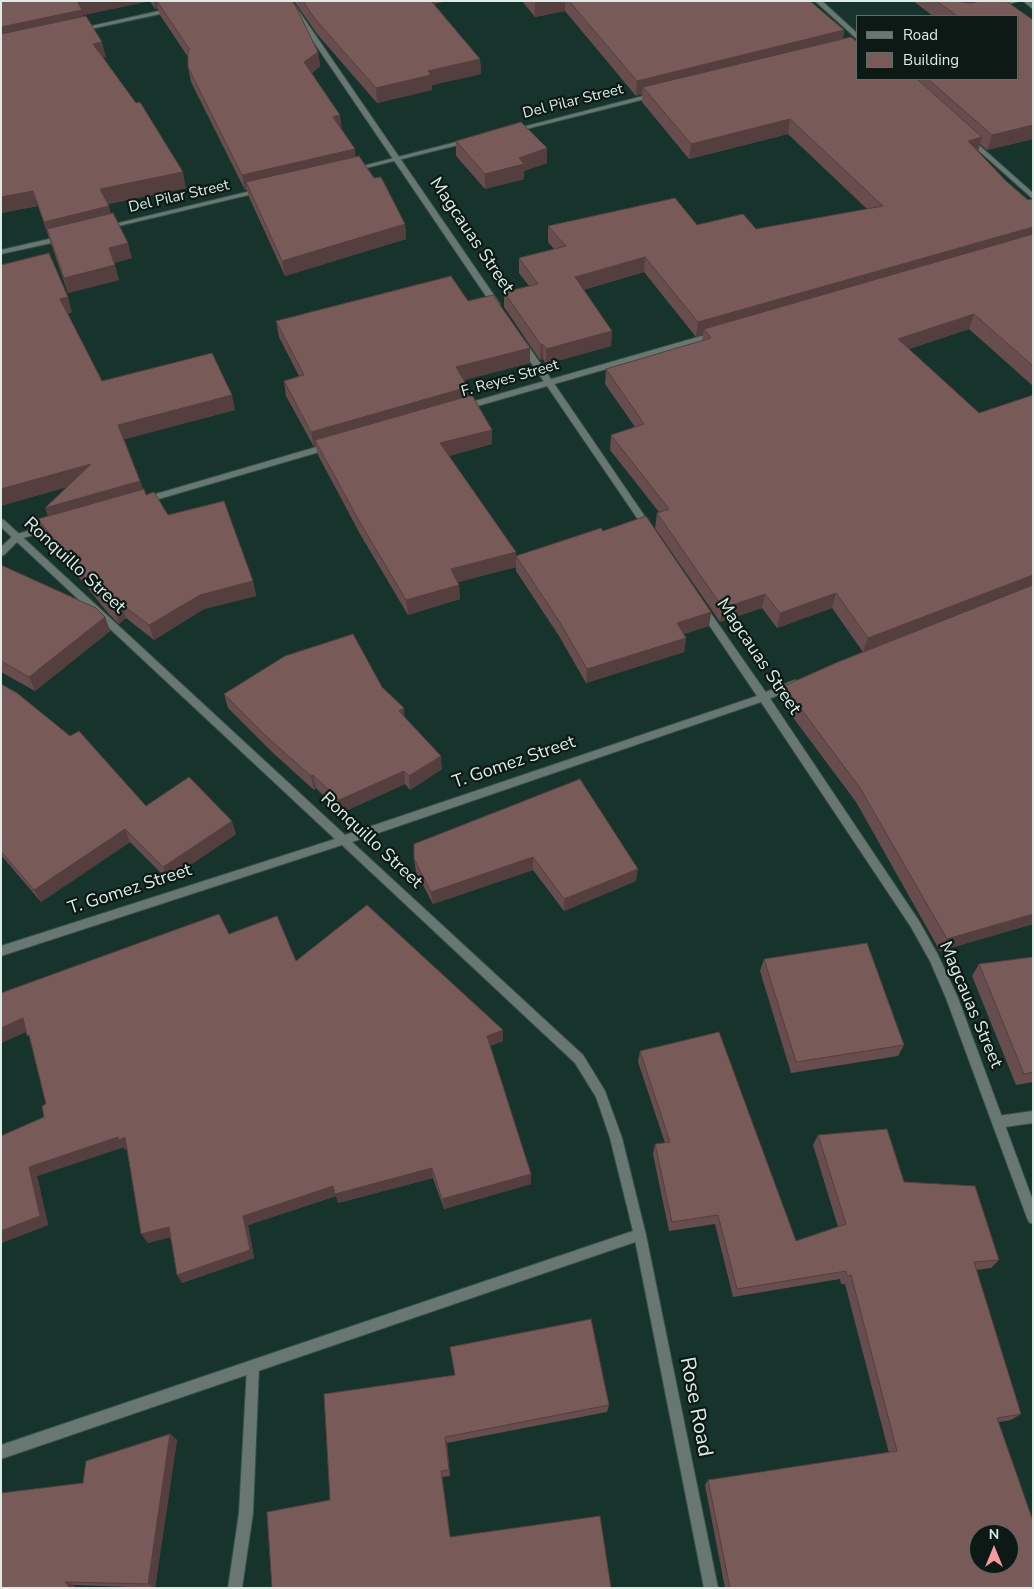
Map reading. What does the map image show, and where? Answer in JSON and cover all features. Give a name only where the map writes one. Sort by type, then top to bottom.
[{"type":"street","name":"Magcauas Street","points":[[289,1],[398,158],[504,316]]},
{"type":"street","points":[[818,1],[856,36]]},
{"type":"street","points":[[989,9],[1016,1]]},
{"type":"street","points":[[1026,1],[1033,6]]},
{"type":"street","points":[[69,32],[176,9]]},
{"type":"street","name":"Del Pilar Street","points":[[504,132],[666,92]]},
{"type":"street","points":[[960,131],[1033,197]]},
{"type":"street","points":[[350,170],[475,139]]},
{"type":"street","name":"Del Pilar Street","points":[[98,229],[263,190]]},
{"type":"street","points":[[1,252],[69,236]]},
{"type":"street","name":"F. Reyes Street","points":[[454,410],[728,331]]},
{"type":"street","points":[[515,332],[653,535]]},
{"type":"street","points":[[140,501],[340,443]]},
{"type":"street","name":"Ronquillo Street","points":[[1,522],[579,1059],[601,1095],[616,1138],[640,1235]]},
{"type":"street","points":[[1,552],[17,537],[65,523]]},
{"type":"street","name":"Magcauas Street","points":[[697,600],[764,696],[914,924],[934,958],[952,998],[1033,1218]]},
{"type":"street","name":"T. Gomez Street","points":[[1,951],[344,840],[801,682]]},
{"type":"street","points":[[998,1122],[1033,1117]]},
{"type":"street","points":[[1,1452],[640,1235]]},
{"type":"street","name":"Rose Road","points":[[640,1235],[711,1588]]},
{"type":"street","points":[[235,1588],[246,1513],[253,1367]]},
{"type":"building","points":[[1,1],[77,1],[82,10],[1,27]]},
{"type":"building","points":[[157,1],[292,1],[318,52],[304,62],[340,115],[333,117],[355,149],[242,175],[188,67],[188,50],[190,50]]},
{"type":"building","points":[[303,1],[431,1],[480,59],[428,71],[431,75],[376,88],[315,19]]},
{"type":"building","points":[[569,1],[810,1],[844,30],[637,81]]},
{"type":"building","points":[[936,1],[972,3],[979,1],[1006,1],[1033,20],[1033,125],[992,135],[929,80],[1019,80],[1019,15],[956,15]]},
{"type":"building","points":[[86,16],[102,42],[93,44],[136,103],[140,102],[183,172],[100,189],[109,206],[44,222],[33,191],[1,197],[1,34]]},
{"type":"building","points":[[851,37],[856,41],[856,80],[918,80],[982,137],[968,141],[1007,182],[1028,200],[1033,200],[1033,227],[698,322],[645,257],[575,277],[612,331],[546,349],[543,344],[541,345],[504,292],[538,284],[519,258],[566,246],[548,226],[675,198],[697,225],[743,214],[756,229],[883,206],[790,119],[691,144],[643,87]]},
{"type":"building","points":[[521,122],[547,148],[519,158],[524,164],[485,174],[456,141]]},
{"type":"building","points":[[359,156],[374,178],[381,177],[405,224],[282,261],[246,182]]},
{"type":"building","points":[[113,213],[128,243],[109,248],[115,265],[64,278],[47,229]]},
{"type":"building","points":[[1033,234],[1033,366],[974,314],[898,339],[979,413],[1033,395],[1033,575],[868,638],[836,593],[780,613],[765,594],[723,608],[657,513],[669,509],[611,435],[644,424],[606,369],[711,338],[704,329]]},
{"type":"building","points":[[49,253],[68,297],[60,299],[102,381],[212,353],[232,395],[118,425],[140,481],[45,508],[91,464],[1,489],[1,265]]},
{"type":"building","points":[[451,276],[468,301],[493,295],[530,348],[456,367],[468,387],[311,432],[284,381],[304,375],[276,321]]},
{"type":"building","points":[[472,395],[492,430],[440,443],[516,552],[451,569],[459,585],[406,600],[358,519],[315,440]]},
{"type":"building","points":[[144,489],[146,495],[154,492],[168,515],[224,501],[253,581],[200,595],[149,625],[121,604],[114,609],[102,599],[38,519]]},
{"type":"building","points":[[646,516],[711,612],[677,623],[686,638],[587,669],[559,621],[516,556],[601,528],[603,531]]},
{"type":"building","points":[[1,565],[96,608],[105,617],[29,677],[1,661]]},
{"type":"building","points":[[1033,585],[1033,914],[947,939],[860,788],[784,686],[838,662]]},
{"type":"building","points":[[353,634],[382,687],[404,708],[399,711],[441,756],[409,776],[404,771],[339,800],[313,775],[311,776],[268,738],[224,694],[285,656]]},
{"type":"building","points":[[1,684],[17,693],[70,736],[79,731],[146,806],[189,777],[232,821],[163,867],[125,829],[34,890],[1,851]]},
{"type":"building","points":[[580,779],[638,869],[564,899],[533,857],[431,892],[414,859],[414,844]]},
{"type":"building","points":[[367,905],[503,1030],[487,1036],[531,1174],[442,1199],[432,1168],[335,1194],[333,1186],[243,1216],[250,1250],[177,1275],[169,1227],[141,1234],[125,1137],[119,1140],[118,1137],[29,1167],[40,1216],[1,1231],[1,1136],[44,1117],[42,1106],[46,1104],[23,1018],[1,1028],[1,993],[219,914],[229,934],[277,916],[296,961]]},
{"type":"building","points":[[867,943],[904,1045],[796,1062],[764,959]]},
{"type":"building","points":[[1033,957],[1033,1072],[1024,1074],[979,964]]},
{"type":"building","points":[[719,1032],[796,1241],[846,1224],[818,1135],[887,1129],[904,1182],[975,1186],[999,1260],[974,1262],[1021,1414],[997,1418],[1033,1521],[1033,1588],[730,1588],[708,1480],[897,1451],[851,1275],[847,1276],[846,1271],[737,1289],[718,1215],[672,1222],[655,1144],[670,1142],[640,1051]]},
{"type":"building","points":[[591,1319],[609,1405],[445,1437],[449,1470],[441,1471],[450,1537],[600,1516],[611,1588],[272,1588],[267,1512],[330,1500],[324,1394],[455,1375],[450,1347]]},
{"type":"building","points":[[170,1434],[148,1584],[65,1582],[70,1588],[1,1588],[1,1493],[83,1483],[86,1461]]}]
